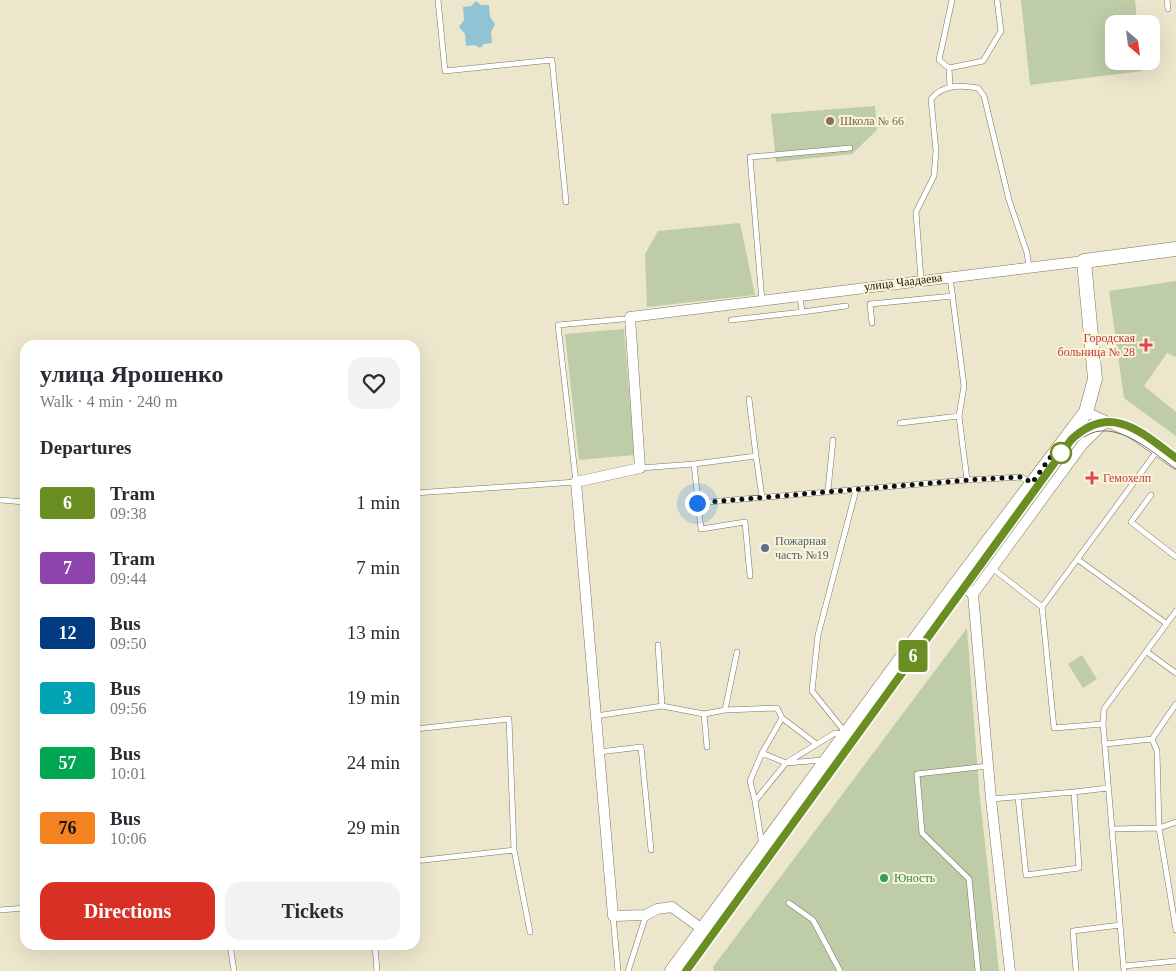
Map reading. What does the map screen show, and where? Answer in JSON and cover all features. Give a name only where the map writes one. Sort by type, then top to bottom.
[{"type":"street","name":"улица Чаадаева","points":[[627,318],[1176,249]]},
{"type":"street","points":[[672,971],[763,849],[826,759],[1086,412],[1095,379],[1084,261]]},
{"type":"street","points":[[627,318],[640,468],[576,482],[613,916],[646,915],[657,910],[672,907],[702,930]]},
{"type":"street","points":[[1086,412],[1132,433],[1176,464]]},
{"type":"street","points":[[1010,971],[991,799],[973,594],[1082,445],[1105,422]]},
{"type":"street","points":[[957,583],[973,594]]},
{"type":"lane","points":[[438,0],[445,71],[552,60],[566,202]]},
{"type":"lane","points":[[950,87],[949,68],[940,60],[952,0]]},
{"type":"lane","points":[[949,68],[983,61],[1001,31],[997,0]]},
{"type":"lane","points":[[1167,0],[1168,9]]},
{"type":"lane","points":[[921,280],[916,212],[934,176],[936,151],[931,99],[938,91],[950,87],[978,88],[984,96],[1008,200],[1028,253],[1029,268]]},
{"type":"lane","points":[[762,301],[750,157],[850,148]]},
{"type":"lane","points":[[950,277],[964,386],[959,416],[968,480]]},
{"type":"lane","points":[[800,296],[802,312]]},
{"type":"lane","points":[[872,323],[870,304],[953,296]]},
{"type":"lane","points":[[731,320],[846,306]]},
{"type":"lane","points":[[420,493],[576,482],[558,326],[627,318]]},
{"type":"lane","points":[[749,399],[762,496]]},
{"type":"lane","points":[[900,424],[959,416]]},
{"type":"lane","points":[[828,490],[833,440]]},
{"type":"lane","points":[[1103,724],[1054,728],[1042,607],[1157,451]]},
{"type":"lane","points":[[640,468],[694,464],[756,456]]},
{"type":"lane","points":[[694,464],[701,529],[745,522],[750,576]]},
{"type":"lane","points":[[697,503],[828,490],[856,490],[968,480],[1022,477],[1032,483]]},
{"type":"lane","points":[[846,734],[812,691],[818,635],[856,490]]},
{"type":"lane","points":[[1150,495],[1131,522],[1176,557]]},
{"type":"lane","points":[[0,500],[20,502]]},
{"type":"lane","points":[[1077,559],[1167,624]]},
{"type":"lane","points":[[992,568],[1042,607]]},
{"type":"lane","points":[[1176,612],[1104,709],[1103,724],[1124,968],[1176,961]]},
{"type":"lane","points":[[658,645],[662,706]]},
{"type":"lane","points":[[725,710],[737,652]]},
{"type":"lane","points":[[1147,652],[1176,673]]},
{"type":"lane","points":[[1105,744],[1152,739],[1176,704]]},
{"type":"lane","points":[[596,716],[662,706],[704,714],[725,710],[777,708],[782,718],[815,743]]},
{"type":"lane","points":[[704,714],[707,747]]},
{"type":"lane","points":[[763,849],[750,781],[762,753],[782,718]]},
{"type":"lane","points":[[420,728],[509,719],[514,850],[530,932]]},
{"type":"lane","points":[[755,801],[786,763],[815,743],[835,733],[846,734]]},
{"type":"lane","points":[[1152,739],[1157,750],[1158,828],[1176,930]]},
{"type":"lane","points":[[599,752],[641,747],[651,850]]},
{"type":"lane","points":[[762,753],[786,763],[826,759]]},
{"type":"lane","points":[[978,971],[969,879],[922,833],[917,774],[988,766]]},
{"type":"lane","points":[[991,799],[1108,788]]},
{"type":"lane","points":[[1018,797],[1026,875],[1079,868],[1074,792]]},
{"type":"lane","points":[[1112,829],[1158,828],[1176,822]]},
{"type":"lane","points":[[420,860],[514,850]]},
{"type":"lane","points":[[789,903],[813,920],[840,971]]},
{"type":"lane","points":[[0,910],[20,908]]},
{"type":"lane","points":[[628,971],[636,940],[646,915]]},
{"type":"lane","points":[[613,916],[618,971]]},
{"type":"lane","points":[[1076,971],[1073,931],[1120,925]]},
{"type":"lane","points":[[231,950],[234,971]]},
{"type":"lane","points":[[375,950],[377,971]]},
{"type":"green space","points":[[1021,0],[1135,0],[1136,15],[1105,15],[1105,70],[1142,71],[1030,85]]},
{"type":"green space","points":[[875,106],[877,130],[852,154],[776,162],[771,114]]},
{"type":"green space","points":[[740,223],[755,295],[647,307],[645,254],[658,231]]},
{"type":"green space","name":"Городская больница № 28","points":[[1176,281],[1176,357],[1167,353],[1144,386],[1176,412],[1176,436],[1124,398],[1109,291]]},
{"type":"green space","points":[[624,329],[634,455],[579,460],[565,334]]},
{"type":"green space","name":"Юность","points":[[967,628],[979,789],[999,971],[714,971],[713,967]]},
{"type":"green space","points":[[1082,655],[1097,679],[1083,688],[1068,664]]},
{"type":"water","points":[[476,1],[481,5],[489,5],[490,17],[495,24],[491,32],[492,43],[484,44],[480,48],[475,45],[466,46],[465,34],[459,27],[464,20],[463,7],[471,6]]},
{"type":"tram line","points":[[686,971],[1071,440],[1086,429],[1099,423],[1113,422],[1138,431],[1176,458]]},
{"type":"tram line","name":"6","points":[[686,971],[1071,440],[1080,431],[1091,425],[1118,422],[1134,428],[1176,458]]},
{"type":"tram line","points":[[1084,437],[1096,432],[1108,431],[1120,434],[1145,446],[1176,469]]},
{"type":"place","name":"Школа № 66","points":[[830,121]]},
{"type":"place","name":"Городская больница № 28","points":[[1146,345]]},
{"type":"place","name":"Гемохелп","points":[[1092,478]]},
{"type":"place","name":"Пожарная часть №19","points":[[765,548]]},
{"type":"place","name":"Юность","points":[[884,878]]},
{"type":"route","points":[[697,503],[828,490],[856,490],[968,480],[1022,477],[1032,483],[1057,448],[1061,453]]}]
